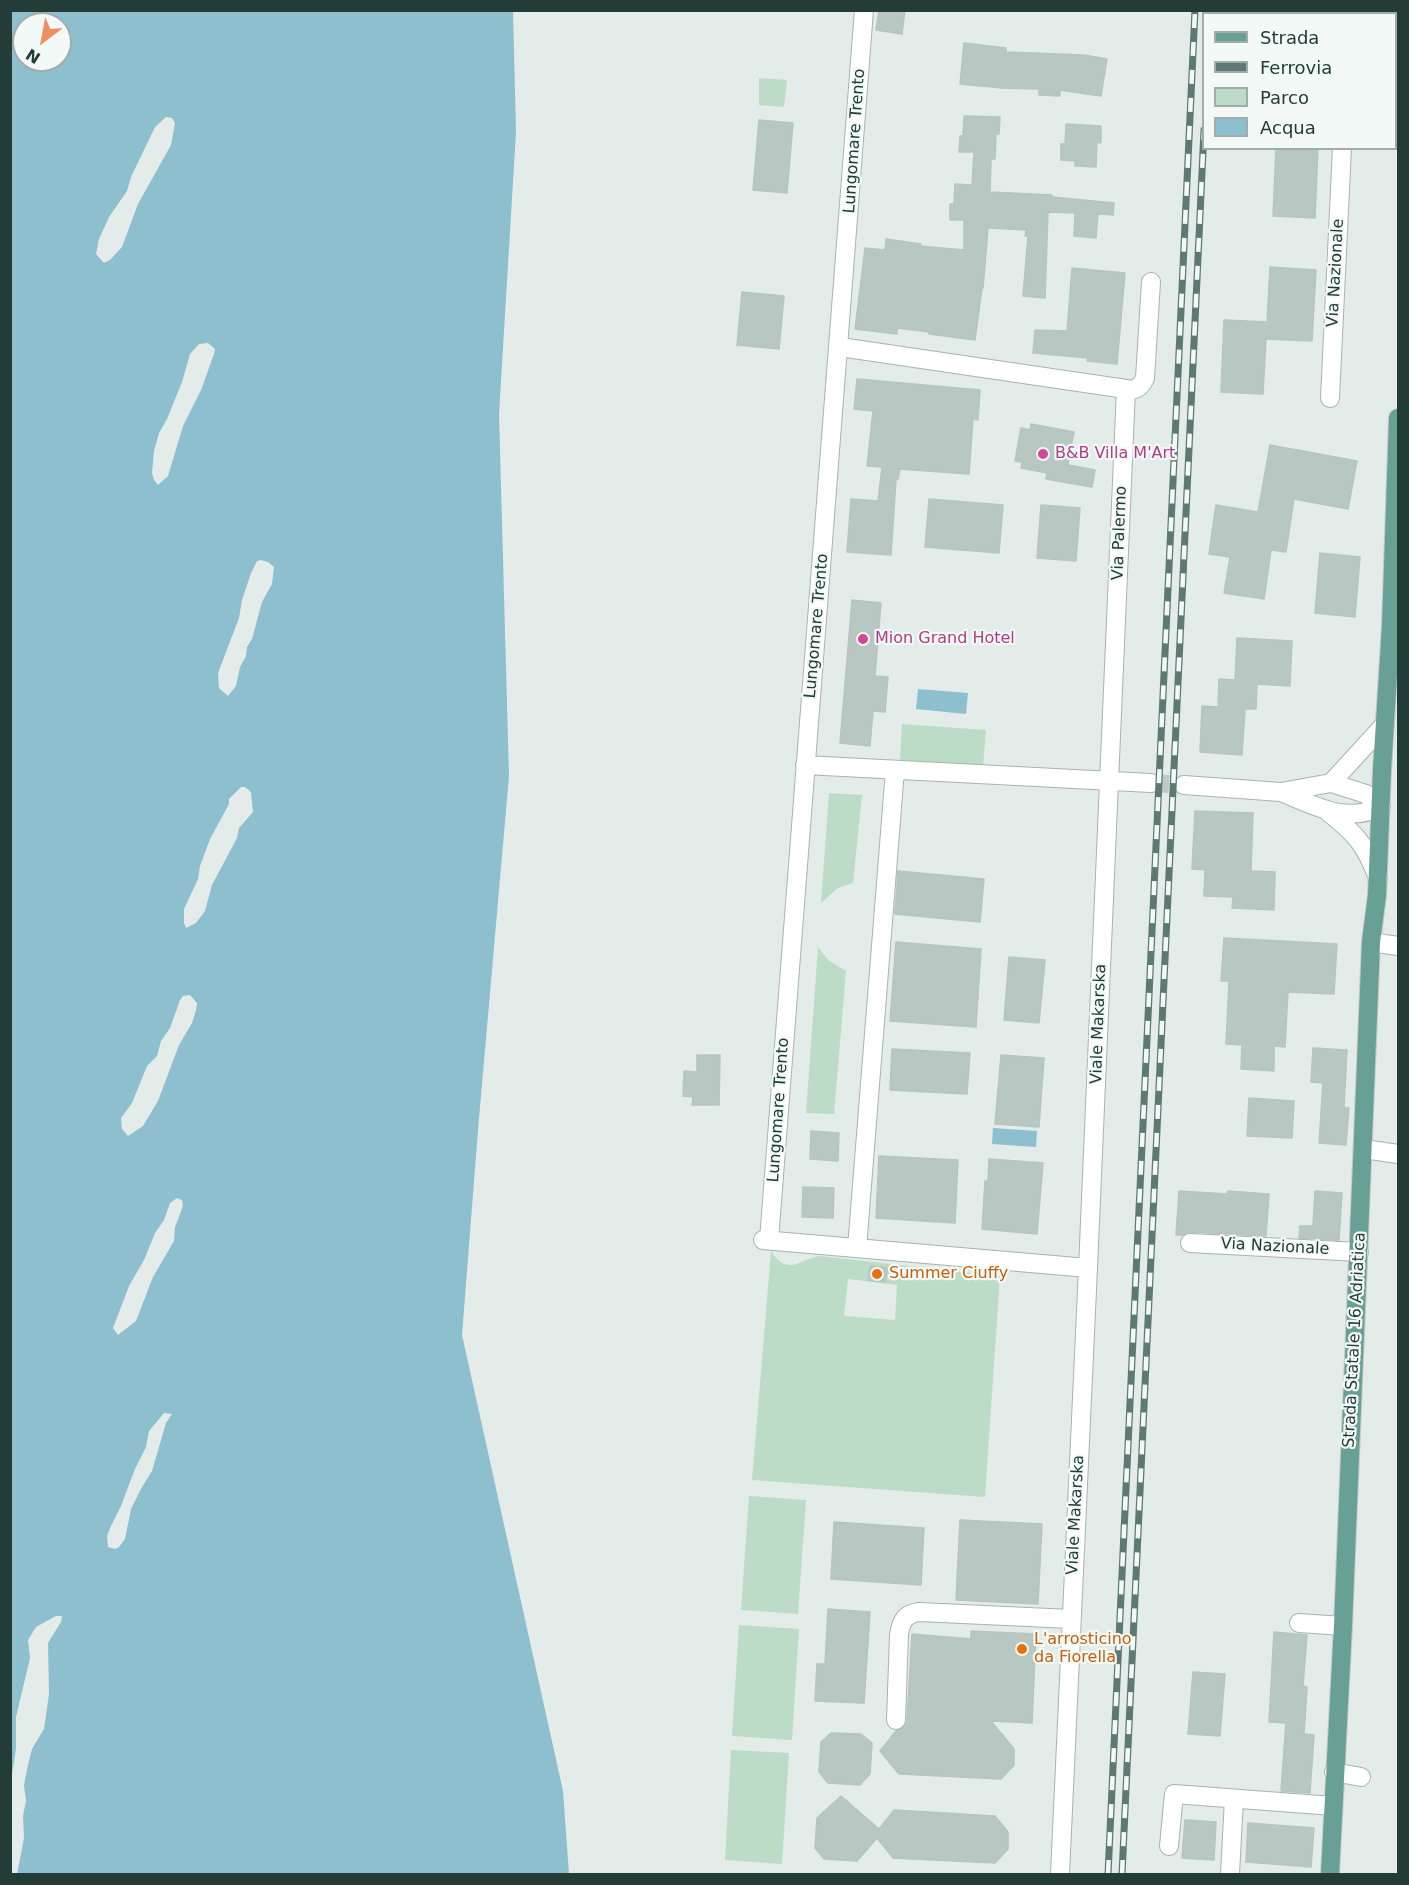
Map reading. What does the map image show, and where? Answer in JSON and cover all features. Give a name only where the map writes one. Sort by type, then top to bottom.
[{"type":"main road","points":[[1381,806],[1385,723],[1395,626],[1398,418]]},
{"type":"main road","name":"Strada Statale 16 Adriatica","points":[[1330,1875],[1364,1149],[1371,942],[1378,878],[1381,806]]},
{"type":"street","name":"Lungomare Trento","points":[[857,1248],[766,1240],[840,347],[864,10]]},
{"type":"street","name":"Via Nazionale","points":[[1330,399],[1342,150]]},
{"type":"street","points":[[840,347],[1134,389],[1140,386],[1145,378],[1151,282]]},
{"type":"street","name":"Via Palermo","points":[[1110,780],[1126,389]]},
{"type":"street","points":[[1331,783],[1385,723]]},
{"type":"street","points":[[805,765],[1150,783]]},
{"type":"street","points":[[895,770],[857,1248],[1088,1268]]},
{"type":"street","name":"Viale Makarska","points":[[1060,1875],[1110,780]]},
{"type":"street","points":[[1184,785],[1281,792],[1331,783],[1366,794],[1381,806],[1359,814],[1326,811]]},
{"type":"street","points":[[1281,792],[1326,811],[1347,828],[1368,852],[1378,878]]},
{"type":"street","points":[[1371,942],[1398,946]]},
{"type":"street","points":[[1364,1149],[1398,1154]]},
{"type":"street","name":"Via Nazionale","points":[[1191,1243],[1359,1252]]},
{"type":"street","points":[[896,1720],[899,1635],[902,1621],[908,1615],[920,1612],[1071,1619]]},
{"type":"street","points":[[1299,1623],[1343,1626]]},
{"type":"street","points":[[1334,1772],[1361,1777]]},
{"type":"street","points":[[1169,1846],[1174,1794],[1333,1806]]},
{"type":"street","points":[[1230,1875],[1234,1799]]},
{"type":"green space","points":[[759,78],[787,80],[784,107],[759,105]]},
{"type":"green space","points":[[902,724],[986,730],[983,766],[900,760]]},
{"type":"green space","points":[[829,793],[862,795],[853,883],[838,888],[821,903]]},
{"type":"green space","points":[[818,947],[828,960],[846,971],[834,1114],[806,1113]]},
{"type":"green space","points":[[771,1251],[777,1259],[789,1265],[819,1256],[1000,1276],[985,1497],[752,1480]],"holes":[[[848,1279],[897,1285],[895,1320],[844,1316]]]},
{"type":"green space","points":[[749,1496],[806,1500],[798,1614],[741,1610]]},
{"type":"green space","points":[[739,1625],[799,1629],[792,1740],[732,1736]]},
{"type":"green space","points":[[731,1750],[789,1753],[782,1864],[725,1860]]},
{"type":"water","points":[[11,11],[513,11],[516,132],[499,414],[509,776],[462,1335],[563,1791],[569,1874],[11,1874]]},
{"type":"water","points":[[918,689],[968,693],[966,714],[916,709]]},
{"type":"water","points":[[993,1128],[1037,1131],[1036,1147],[992,1144]]},
{"type":"pier","points":[[166,117],[172,118],[175,123],[171,145],[138,204],[122,247],[104,263],[96,254],[99,239],[109,217],[127,191],[131,177],[155,127]]},
{"type":"pier","points":[[208,343],[215,349],[214,354],[201,390],[183,426],[168,476],[158,485],[152,473],[154,451],[159,433],[182,382],[190,354],[199,344]]},
{"type":"pier","points":[[261,560],[274,567],[272,584],[262,602],[236,686],[228,696],[219,688],[218,673],[239,618],[251,573],[257,561]]},
{"type":"pier","points":[[241,787],[251,792],[253,812],[239,828],[237,838],[212,885],[205,911],[196,923],[186,928],[184,909],[198,879],[200,866],[210,839],[229,804],[229,799]]},
{"type":"pier","points":[[190,995],[197,1003],[196,1010],[192,1023],[179,1045],[158,1101],[143,1126],[128,1136],[122,1129],[121,1118],[132,1103],[147,1066],[157,1056],[161,1041],[170,1028],[180,1000],[183,996]]},
{"type":"pier","points":[[177,1198],[182,1200],[183,1206],[175,1227],[174,1241],[153,1277],[136,1321],[118,1335],[113,1328],[129,1286],[144,1260],[155,1233],[164,1220],[170,1203]]},
{"type":"pier","points":[[164,1413],[172,1414],[166,1423],[152,1471],[131,1509],[125,1539],[115,1549],[108,1547],[107,1536],[146,1447],[149,1431]]},
{"type":"pier","points":[[56,1616],[62,1616],[61,1622],[48,1643],[49,1694],[44,1729],[32,1749],[28,1765],[24,1785],[26,1801],[23,1816],[24,1838],[17,1874],[11,1874],[11,1781],[16,1748],[16,1717],[30,1658],[28,1640],[36,1627]]},
{"type":"building","points":[[879,10],[905,10],[902,34],[876,30]]},
{"type":"building","points":[[964,43],[1006,48],[1006,52],[1084,55],[1107,59],[1101,96],[1060,90],[1060,96],[1039,95],[1039,89],[960,84]]},
{"type":"building","points":[[964,116],[1000,117],[999,134],[996,134],[995,159],[991,159],[990,192],[1052,195],[1052,197],[1114,203],[1113,215],[1098,214],[1096,238],[1074,236],[1075,213],[1048,212],[1045,298],[1023,296],[1028,236],[1025,236],[1026,230],[988,228],[983,288],[975,340],[897,328],[897,334],[855,329],[865,248],[885,250],[886,239],[921,244],[920,246],[964,250],[964,220],[950,220],[950,204],[954,204],[955,184],[972,185],[974,152],[959,152]]},
{"type":"building","points":[[759,120],[793,123],[787,193],[753,190]]},
{"type":"building","points":[[1066,124],[1101,126],[1101,143],[1097,142],[1096,167],[1075,166],[1075,161],[1061,160],[1061,144],[1065,144]]},
{"type":"building","points":[[1276,150],[1318,150],[1315,218],[1273,216]]},
{"type":"building","points":[[1270,267],[1316,270],[1312,341],[1266,339],[1263,394],[1221,392],[1224,320],[1267,322]]},
{"type":"building","points":[[1072,268],[1125,273],[1117,364],[1087,361],[1088,358],[1033,353],[1035,330],[1067,331]]},
{"type":"building","points":[[742,292],[784,296],[779,349],[737,345]]},
{"type":"building","points":[[857,379],[980,390],[978,420],[973,419],[969,474],[900,469],[898,479],[896,479],[891,555],[847,552],[851,499],[878,501],[882,467],[867,466],[873,411],[854,409]]},
{"type":"building","name":"B&B Villa M'Art","points":[[1031,424],[1074,432],[1068,465],[1095,470],[1092,487],[1046,479],[1047,473],[1021,468],[1022,462],[1015,461],[1021,428],[1030,430]]},
{"type":"building","points":[[1270,445],[1357,461],[1348,509],[1294,499],[1286,552],[1271,550],[1264,599],[1224,593],[1230,557],[1209,554],[1216,505],[1258,512]]},
{"type":"building","points":[[929,499],[1003,505],[999,553],[925,547]]},
{"type":"building","points":[[1041,505],[1080,508],[1076,561],[1037,558]]},
{"type":"building","points":[[1320,553],[1360,557],[1355,617],[1315,613]]},
{"type":"building","name":"Mion Grand Hotel","points":[[852,600],[881,603],[875,676],[888,677],[885,712],[873,711],[870,746],[840,743]]},
{"type":"building","points":[[1237,638],[1292,641],[1290,686],[1257,684],[1256,709],[1245,709],[1242,755],[1200,752],[1202,706],[1218,707],[1219,679],[1235,680]]},
{"type":"building","points":[[1195,811],[1253,813],[1251,871],[1275,872],[1274,910],[1232,908],[1233,897],[1204,896],[1205,870],[1192,869]]},
{"type":"building","points":[[898,871],[984,879],[980,922],[895,914]]},
{"type":"building","points":[[1224,938],[1337,944],[1334,994],[1288,992],[1285,1047],[1274,1046],[1274,1071],[1241,1069],[1242,1045],[1226,1044],[1229,981],[1221,981]]},
{"type":"building","points":[[896,942],[981,949],[976,1027],[890,1021]]},
{"type":"building","points":[[1009,957],[1045,960],[1039,1023],[1004,1020]]},
{"type":"building","points":[[1313,1048],[1347,1050],[1344,1108],[1349,1108],[1346,1145],[1319,1143],[1323,1083],[1311,1082]]},
{"type":"building","points":[[892,1049],[970,1053],[967,1094],[890,1090]]},
{"type":"building","points":[[697,1055],[720,1055],[719,1105],[692,1105],[693,1097],[683,1096],[684,1071],[697,1072]]},
{"type":"building","points":[[1001,1055],[1044,1058],[1039,1127],[995,1124]]},
{"type":"building","points":[[1249,1098],[1294,1101],[1292,1138],[1247,1136]]},
{"type":"building","points":[[811,1131],[839,1133],[838,1161],[810,1159]]},
{"type":"building","points":[[879,1156],[958,1160],[955,1223],[876,1218]]},
{"type":"building","points":[[989,1159],[1043,1163],[1037,1234],[982,1229]]},
{"type":"building","points":[[803,1187],[834,1188],[833,1218],[802,1217]]},
{"type":"building","points":[[1179,1191],[1269,1194],[1266,1236],[1191,1232],[1176,1235]]},
{"type":"building","points":[[1315,1191],[1342,1193],[1339,1240],[1299,1238],[1300,1226],[1313,1226]]},
{"type":"building","name":"Summer Ciuffy","points":[[870,1266],[887,1268],[885,1282],[868,1280]]},
{"type":"building","points":[[960,1520],[1042,1524],[1038,1604],[956,1600]]},
{"type":"building","points":[[834,1522],[924,1528],[921,1585],[831,1579]]},
{"type":"building","points":[[828,1609],[870,1612],[864,1703],[815,1701],[817,1664],[825,1664]]},
{"type":"building","points":[[971,1631],[1036,1634],[1032,1723],[991,1721],[1014,1749],[1014,1765],[1001,1779],[899,1774],[880,1751],[896,1731],[905,1726],[907,1721],[912,1634],[971,1639]]},
{"type":"building","points":[[1274,1632],[1307,1635],[1303,1686],[1307,1687],[1304,1734],[1314,1735],[1310,1793],[1281,1791],[1286,1723],[1269,1722]]},
{"type":"building","points":[[1193,1672],[1225,1674],[1220,1736],[1188,1734]]},
{"type":"building","points":[[831,1733],[861,1734],[872,1743],[870,1774],[860,1785],[828,1783],[819,1772],[821,1742]]},
{"type":"building","points":[[841,1796],[879,1829],[894,1810],[995,1816],[1008,1832],[1008,1849],[995,1863],[893,1858],[877,1838],[857,1861],[824,1859],[815,1848],[817,1818]]},
{"type":"building","points":[[1185,1820],[1216,1822],[1214,1860],[1182,1858]]},
{"type":"building","points":[[1248,1823],[1314,1828],[1311,1867],[1246,1862]]},
{"type":"tunnel","points":[[1151,783],[1184,785]]},
{"type":"railway","points":[[1108,1874],[1195,10]]},
{"type":"railway","points":[[1122,1874],[1203,150]]},
{"type":"place","name":"B&B Villa M'Art","points":[[1043,454]]},
{"type":"place","name":"Mion Grand Hotel","points":[[863,639]]},
{"type":"place","name":"Summer Ciuffy","points":[[877,1274]]},
{"type":"place","name":"L'arrosticino da Fiorella","points":[[1022,1649]]}]
